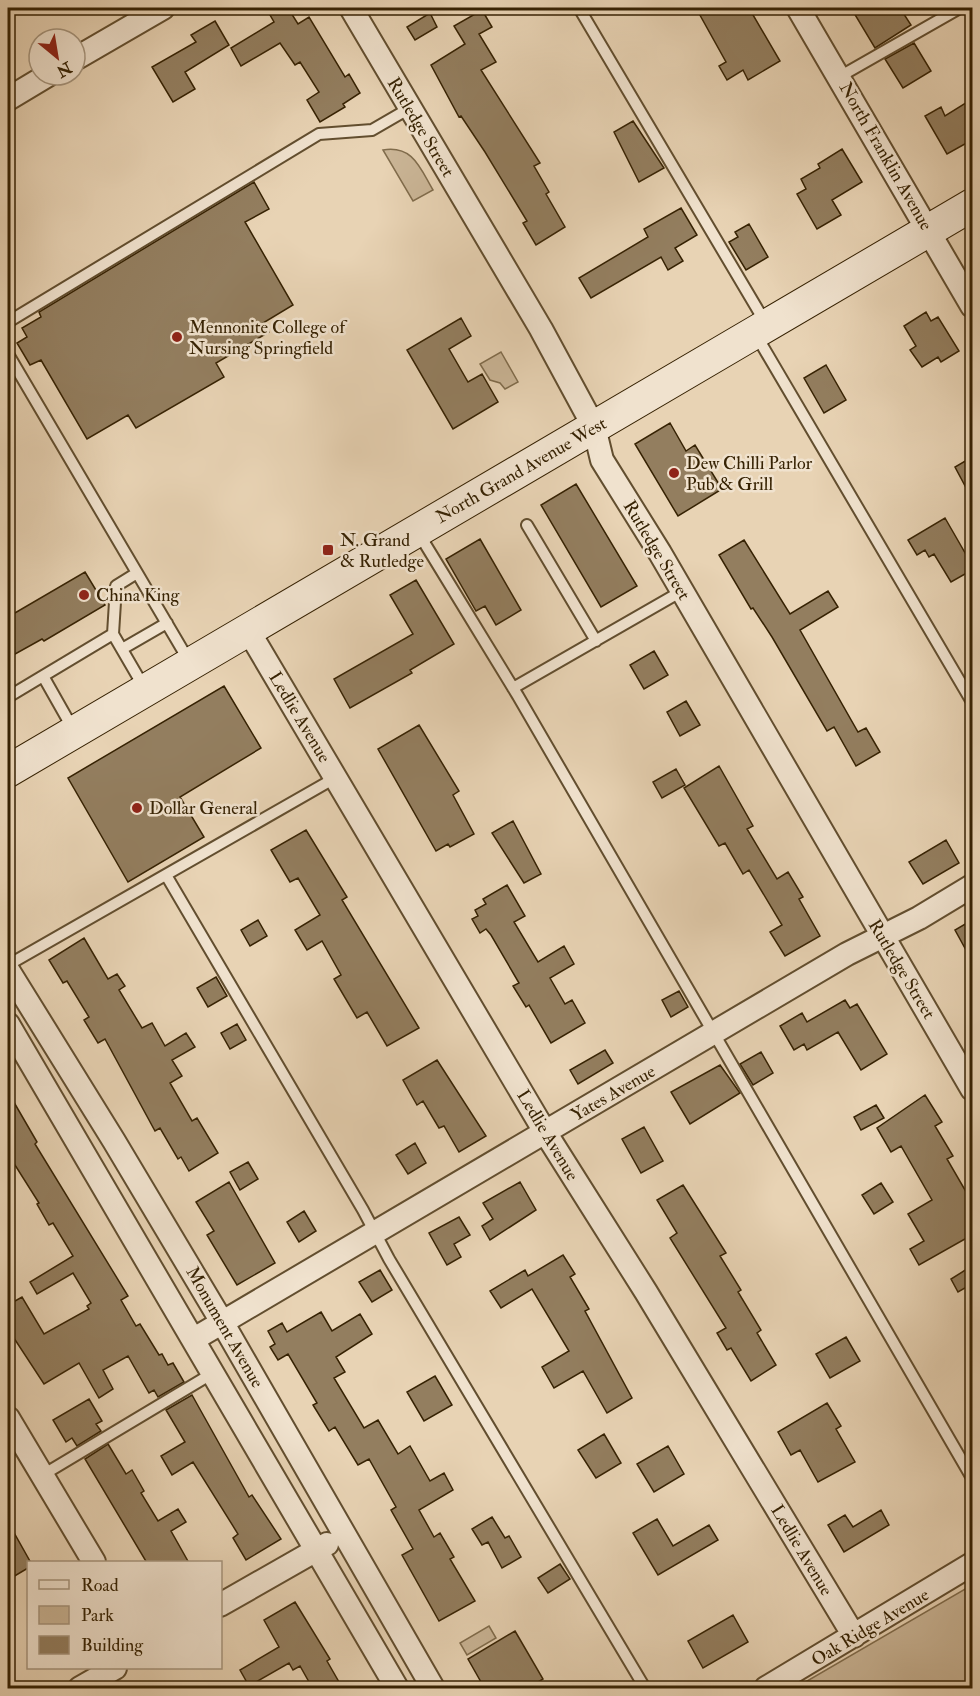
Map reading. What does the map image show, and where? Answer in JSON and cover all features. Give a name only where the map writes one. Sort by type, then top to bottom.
[{"type":"main road","name":"North Grand Avenue West","points":[[8,771],[972,205]]},
{"type":"street","points":[[87,52],[163,8]]},
{"type":"street","name":"Rutledge Street","points":[[351,8],[541,329],[594,427],[602,460],[682,591],[972,1089]]},
{"type":"street","name":"North Franklin Avenue","points":[[798,8],[930,230],[972,306]]},
{"type":"street","points":[[8,99],[28,87]]},
{"type":"street","name":"Ledlie Avenue","points":[[248,630],[545,1131],[646,1292],[854,1636]]},
{"type":"street","name":"Yates Avenue","points":[[194,1340],[545,1131],[972,886]]},
{"type":"street","name":"Monument Avenue","points":[[8,972],[114,1141],[222,1322],[433,1689]]},
{"type":"street","name":"Monument Avenue","points":[[8,1024],[397,1689]]},
{"type":"street","points":[[86,1157],[114,1141]]},
{"type":"street","points":[[8,1418],[93,1561]]},
{"type":"street","points":[[222,1604],[344,1534]]},
{"type":"street","name":"Oak Ridge Avenue","points":[[766,1689],[972,1564]]},
{"type":"street","points":[[80,1689],[113,1669]]},
{"type":"lane","points":[[579,8],[972,702]]},
{"type":"lane","points":[[840,78],[960,8]]},
{"type":"lane","points":[[8,322],[319,134],[372,130],[410,108]]},
{"type":"lane","points":[[8,354],[191,664]]},
{"type":"lane","points":[[527,525],[596,641]]},
{"type":"lane","points":[[417,531],[513,688],[972,1478]]},
{"type":"lane","points":[[137,573],[116,586],[114,634],[146,690]]},
{"type":"lane","points":[[513,688],[682,591]]},
{"type":"lane","points":[[122,649],[167,623]]},
{"type":"lane","points":[[8,697],[114,634]]},
{"type":"lane","points":[[43,676],[75,732]]},
{"type":"lane","points":[[8,972],[166,875],[335,778]]},
{"type":"lane","points":[[166,875],[645,1689]]},
{"type":"lane","points":[[41,1476],[213,1373]]},
{"type":"green space","points":[[393,149],[409,155],[419,166],[433,190],[413,201],[383,150]]},
{"type":"green space","points":[[501,352],[518,382],[505,389],[500,383],[490,380],[480,364]]},
{"type":"green space","points":[[972,1585],[972,1688],[795,1688]]},
{"type":"green space","points":[[489,1626],[496,1638],[467,1655],[460,1643]]},
{"type":"building","points":[[266,8],[288,8],[298,24],[309,17],[345,77],[349,74],[360,93],[343,104],[345,107],[320,122],[307,100],[319,92],[300,62],[295,65],[280,43],[241,66],[231,48],[274,22]]},
{"type":"building","points":[[696,8],[749,8],[780,61],[748,80],[743,70],[727,80],[719,66],[726,62]]},
{"type":"building","points":[[851,8],[900,8],[911,25],[875,48]]},
{"type":"building","points":[[482,10],[492,27],[479,34],[496,62],[481,70],[540,163],[534,166],[549,192],[546,194],[565,227],[536,245],[523,223],[527,221],[485,152],[461,116],[459,117],[431,65],[465,44],[454,26]]},
{"type":"building","points":[[430,13],[437,27],[415,40],[407,27]]},
{"type":"building","points":[[215,21],[229,45],[185,72],[195,89],[173,102],[152,67],[196,42],[191,35]]},
{"type":"building","points":[[914,43],[931,71],[903,88],[885,59]]},
{"type":"building","points":[[972,99],[972,140],[947,154],[925,116],[941,107],[945,116]]},
{"type":"building","points":[[633,121],[664,168],[639,182],[614,132]]},
{"type":"building","points":[[842,149],[862,182],[832,200],[841,215],[817,229],[797,194],[806,189],[801,179],[820,168],[818,164]]},
{"type":"building","points":[[254,182],[269,209],[245,222],[293,305],[263,323],[269,332],[216,363],[224,377],[136,428],[128,415],[87,439],[41,360],[30,365],[17,343],[27,337],[22,328],[41,317],[39,312]]},
{"type":"building","points":[[681,208],[697,235],[675,248],[683,261],[668,270],[661,257],[591,298],[579,278],[648,237],[644,229]]},
{"type":"building","points":[[749,224],[768,257],[746,270],[729,242],[738,237],[735,232]]},
{"type":"building","points":[[926,312],[931,321],[938,317],[959,351],[941,362],[938,357],[922,367],[910,350],[916,346],[904,326]]},
{"type":"building","points":[[461,318],[471,336],[449,349],[468,382],[482,374],[498,402],[453,429],[407,350]]},
{"type":"building","points":[[826,365],[846,400],[824,413],[804,378]]},
{"type":"building","points":[[670,423],[686,451],[695,445],[722,489],[678,516],[635,444]]},
{"type":"building","points":[[972,457],[972,499],[955,467]]},
{"type":"building","points":[[576,484],[637,586],[601,607],[541,505]]},
{"type":"building","points":[[945,518],[972,565],[972,570],[951,582],[934,554],[929,557],[925,550],[917,555],[908,540]]},
{"type":"building","points":[[480,539],[521,610],[496,625],[485,606],[476,611],[446,559]]},
{"type":"building","points":[[744,540],[790,614],[828,591],[838,607],[800,630],[858,732],[866,728],[880,752],[856,766],[834,727],[827,731],[772,637],[753,608],[751,609],[719,555]]},
{"type":"building","points":[[85,572],[105,605],[44,641],[42,639],[8,658],[8,617]]},
{"type":"building","points":[[416,580],[454,644],[410,670],[412,673],[350,708],[334,679],[413,634],[390,595]]},
{"type":"building","points":[[654,651],[668,675],[644,689],[630,665]]},
{"type":"building","points":[[224,686],[261,748],[180,797],[204,837],[128,882],[68,778]]},
{"type":"building","points":[[686,701],[700,725],[680,736],[667,712]]},
{"type":"building","points":[[419,725],[459,791],[453,795],[474,834],[450,847],[448,844],[436,851],[378,749]]},
{"type":"building","points":[[719,766],[753,826],[747,829],[777,879],[788,872],[803,897],[799,899],[820,936],[785,956],[770,932],[782,925],[749,870],[743,874],[725,843],[719,846],[684,788]]},
{"type":"building","points":[[676,769],[685,785],[662,798],[653,782]]},
{"type":"building","points":[[513,821],[541,874],[524,883],[492,833]]},
{"type":"building","points":[[306,830],[347,897],[342,900],[419,1028],[387,1046],[367,1012],[357,1018],[334,979],[341,975],[322,941],[307,950],[295,930],[320,915],[298,878],[290,882],[271,850]]},
{"type":"building","points":[[946,840],[959,863],[923,884],[909,862]]},
{"type":"building","points":[[507,885],[525,916],[514,922],[538,962],[564,946],[574,964],[550,978],[565,1004],[572,1000],[585,1023],[551,1043],[529,1005],[526,1007],[513,986],[519,983],[491,935],[486,929],[480,933],[472,919],[478,916],[475,910],[486,904],[483,899]]},
{"type":"building","points":[[258,920],[267,936],[250,946],[241,930]]},
{"type":"building","points":[[972,920],[972,961],[955,930]]},
{"type":"building","points":[[84,938],[108,979],[117,974],[125,986],[119,990],[142,1028],[152,1023],[165,1046],[186,1033],[195,1047],[172,1060],[182,1076],[170,1083],[192,1121],[197,1118],[218,1153],[189,1171],[181,1157],[178,1159],[160,1128],[155,1131],[105,1039],[98,1043],[84,1020],[89,1017],[67,981],[63,983],[49,960]]},
{"type":"building","points":[[216,977],[227,996],[208,1007],[197,988]]},
{"type":"building","points":[[679,991],[688,1007],[671,1017],[662,1000]]},
{"type":"building","points":[[845,1000],[850,1008],[857,1004],[887,1054],[861,1070],[838,1032],[807,1050],[804,1044],[794,1050],[780,1026],[802,1013],[807,1022]]},
{"type":"building","points":[[237,1024],[246,1040],[230,1049],[221,1033]]},
{"type":"building","points":[[605,1050],[613,1063],[578,1084],[570,1070]]},
{"type":"building","points":[[761,1052],[773,1073],[753,1085],[740,1064]]},
{"type":"building","points":[[437,1060],[486,1136],[459,1152],[444,1126],[439,1128],[423,1101],[417,1105],[403,1080]]},
{"type":"building","points":[[720,1065],[740,1093],[690,1124],[671,1092]]},
{"type":"building","points":[[8,1092],[37,1142],[35,1144],[128,1296],[121,1300],[136,1326],[140,1324],[159,1355],[162,1354],[168,1365],[173,1363],[184,1382],[158,1397],[154,1390],[149,1393],[128,1356],[103,1370],[113,1389],[99,1398],[79,1363],[44,1384],[8,1329],[8,1305],[22,1297],[44,1334],[89,1309],[87,1306],[91,1303],[73,1273],[37,1294],[30,1282],[73,1256],[53,1223],[49,1225],[37,1204],[39,1203],[8,1154]]},
{"type":"building","points":[[925,1095],[942,1122],[935,1126],[953,1156],[947,1159],[972,1202],[972,1235],[919,1265],[910,1249],[924,1241],[908,1214],[932,1200],[901,1146],[891,1152],[877,1128]]},
{"type":"building","points":[[876,1105],[884,1118],[861,1130],[854,1117]]},
{"type":"building","points":[[644,1127],[663,1161],[641,1173],[622,1139]]},
{"type":"building","points":[[415,1143],[426,1163],[408,1174],[396,1155]]},
{"type":"building","points":[[248,1162],[258,1179],[240,1190],[230,1172]]},
{"type":"building","points":[[229,1182],[275,1263],[237,1285],[207,1235],[214,1231],[196,1202]]},
{"type":"building","points":[[520,1182],[536,1210],[490,1240],[482,1226],[493,1219],[483,1203]]},
{"type":"building","points":[[881,1183],[893,1202],[874,1214],[862,1195]]},
{"type":"building","points":[[683,1185],[726,1253],[720,1256],[741,1290],[738,1292],[761,1330],[757,1333],[776,1365],[751,1381],[731,1348],[727,1350],[717,1333],[726,1328],[670,1238],[677,1233],[657,1200]]},
{"type":"building","points":[[304,1211],[316,1231],[299,1242],[287,1222]]},
{"type":"building","points":[[459,1217],[470,1235],[454,1244],[461,1257],[447,1265],[429,1233]]},
{"type":"building","points":[[563,1255],[575,1274],[570,1277],[589,1309],[585,1311],[632,1398],[607,1413],[583,1371],[554,1388],[542,1367],[569,1351],[532,1289],[501,1308],[490,1291],[525,1270],[528,1276]]},
{"type":"building","points":[[967,1269],[972,1284],[958,1292],[951,1279]]},
{"type":"building","points":[[380,1270],[392,1290],[372,1302],[359,1282]]},
{"type":"building","points":[[321,1312],[332,1331],[360,1314],[372,1334],[336,1357],[345,1372],[334,1378],[364,1428],[378,1420],[398,1454],[410,1446],[430,1481],[444,1473],[453,1490],[419,1510],[434,1537],[440,1533],[454,1557],[450,1559],[475,1601],[439,1621],[402,1555],[413,1549],[391,1510],[396,1507],[369,1459],[358,1465],[335,1427],[329,1431],[313,1405],[317,1403],[288,1354],[278,1360],[270,1347],[275,1344],[268,1331],[282,1323],[287,1332]]},
{"type":"building","points":[[846,1337],[860,1361],[830,1378],[816,1354]]},
{"type":"building","points":[[435,1376],[452,1405],[424,1421],[407,1392]]},
{"type":"building","points":[[192,1395],[249,1497],[252,1495],[281,1539],[246,1560],[233,1538],[238,1534],[193,1462],[172,1475],[161,1456],[185,1442],[166,1410]]},
{"type":"building","points":[[89,1399],[102,1421],[96,1424],[101,1431],[77,1446],[72,1438],[66,1442],[53,1420]]},
{"type":"building","points":[[827,1403],[841,1426],[836,1429],[855,1462],[818,1482],[800,1450],[791,1455],[778,1432]]},
{"type":"building","points":[[604,1434],[621,1463],[596,1478],[578,1450]]},
{"type":"building","points":[[108,1444],[126,1474],[132,1470],[144,1491],[141,1493],[158,1521],[178,1509],[186,1522],[171,1531],[188,1561],[146,1561],[85,1459]]},
{"type":"building","points":[[668,1446],[684,1474],[654,1492],[637,1464]]},
{"type":"building","points":[[881,1510],[889,1525],[844,1552],[828,1525],[845,1515],[853,1527]]},
{"type":"building","points":[[492,1517],[505,1538],[509,1536],[521,1557],[502,1568],[488,1542],[482,1545],[472,1529]]},
{"type":"building","points":[[657,1519],[673,1546],[709,1525],[718,1540],[658,1575],[633,1533]]},
{"type":"building","points":[[8,1522],[30,1561],[27,1561],[27,1569],[8,1580]]},
{"type":"building","points":[[560,1564],[570,1579],[548,1593],[538,1578]]},
{"type":"building","points":[[295,1602],[330,1659],[327,1661],[343,1689],[313,1689],[300,1666],[293,1670],[289,1663],[249,1686],[240,1670],[279,1647],[264,1620]]},
{"type":"building","points":[[733,1615],[748,1642],[703,1668],[688,1641]]},
{"type":"building","points":[[515,1631],[543,1679],[527,1689],[485,1689],[468,1659]]},
{"type":"place","name":"Mennonite College of Nursing Springfield","points":[[177,337]]},
{"type":"place","name":"Dew Chilli Parlor Pub & Grill","points":[[674,473]]},
{"type":"place","name":"N. Grand & Rutledge","points":[[328,550]]},
{"type":"place","name":"China King","points":[[84,595]]},
{"type":"place","name":"Dollar General","points":[[137,808]]}]
